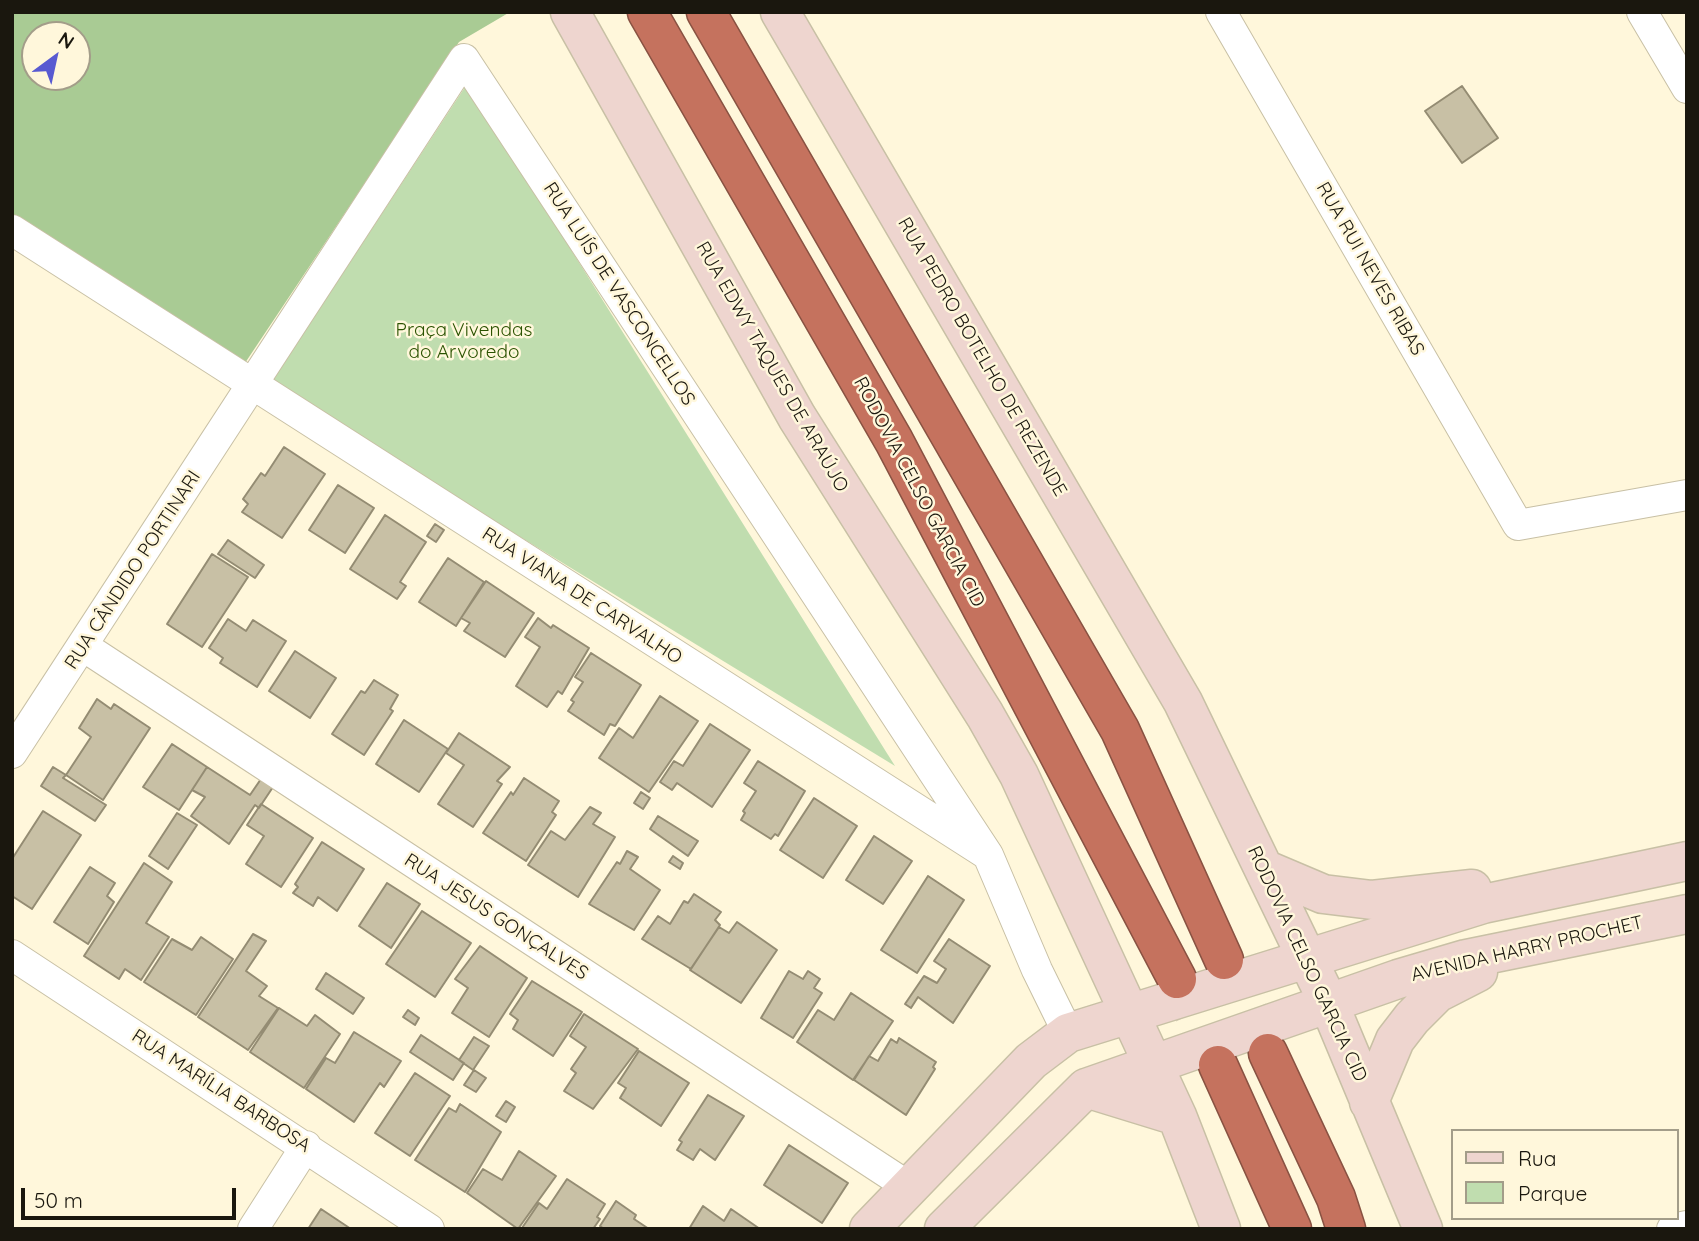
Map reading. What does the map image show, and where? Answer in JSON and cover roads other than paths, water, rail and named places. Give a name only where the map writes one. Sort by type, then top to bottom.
[{"type":"highway","name":"RODOVIA CELSO GARCIA CID","points":[[647,12],[894,441],[1177,979]]},
{"type":"highway","points":[[706,12],[1120,730],[1224,960]]},
{"type":"highway","points":[[1268,1053],[1336,1198],[1346,1229]]},
{"type":"highway","points":[[1218,1065],[1292,1229]]},
{"type":"main road","name":"RUA EDWY TAQUES DE ARAÚJO","points":[[570,12],[797,417],[985,715],[1019,775],[1130,1014]]},
{"type":"main road","name":"RUA PEDRO BOTELHO DE REZENDE","points":[[780,12],[1183,702]]},
{"type":"main road","name":"RODOVIA CELSO GARCIA CID","points":[[1183,702],[1329,1004],[1423,1229]]},
{"type":"main road","points":[[869,1229],[1031,1061],[1068,1033],[1483,904],[1687,861]]},
{"type":"main road","points":[[1264,869],[1323,894],[1372,900],[1486,887],[1498,889],[1515,898]]},
{"type":"main road","points":[[1369,1102],[1395,1040],[1437,993],[1525,947],[1515,898]]},
{"type":"main road","name":"AVENIDA HARRY PROCHET","points":[[1086,1088],[1409,975],[1466,959],[1687,914]]},
{"type":"main road","points":[[1130,1014],[1178,1116],[1221,1229]]},
{"type":"main road","points":[[944,1229],[1086,1088],[1178,1116]]},
{"type":"street","name":"RUA RUI NEVES RIBAS","points":[[1221,12],[1518,525],[1687,495]]},
{"type":"street","points":[[1642,12],[1687,88]]},
{"type":"street","name":"RUA LUÍS DE VASCONCELLOS","points":[[253,386],[464,59],[988,855]]},
{"type":"street","name":"RUA VIANA DE CARVALHO","points":[[12,230],[988,855]]},
{"type":"street","name":"RUA CÂNDIDO PORTINARI","points":[[12,753],[253,386]]},
{"type":"street","name":"RUA JESUS GONÇALVES","points":[[82,646],[909,1187]]},
{"type":"street","points":[[988,855],[1037,970],[1068,1033]]},
{"type":"street","name":"RUA MARÍLIA BARBOSA","points":[[12,954],[429,1229]]},
{"type":"street","points":[[253,1229],[306,1146]]},
{"type":"street","points":[[1672,1229],[1687,1226]]},
{"type":"tunnel","points":[[1224,960],[1268,1053]]},
{"type":"tunnel","points":[[1177,979],[1218,1065]]},
{"type":"park label","name":"Praça Vivendas do Arvoredo","points":[[464,341]]}]
